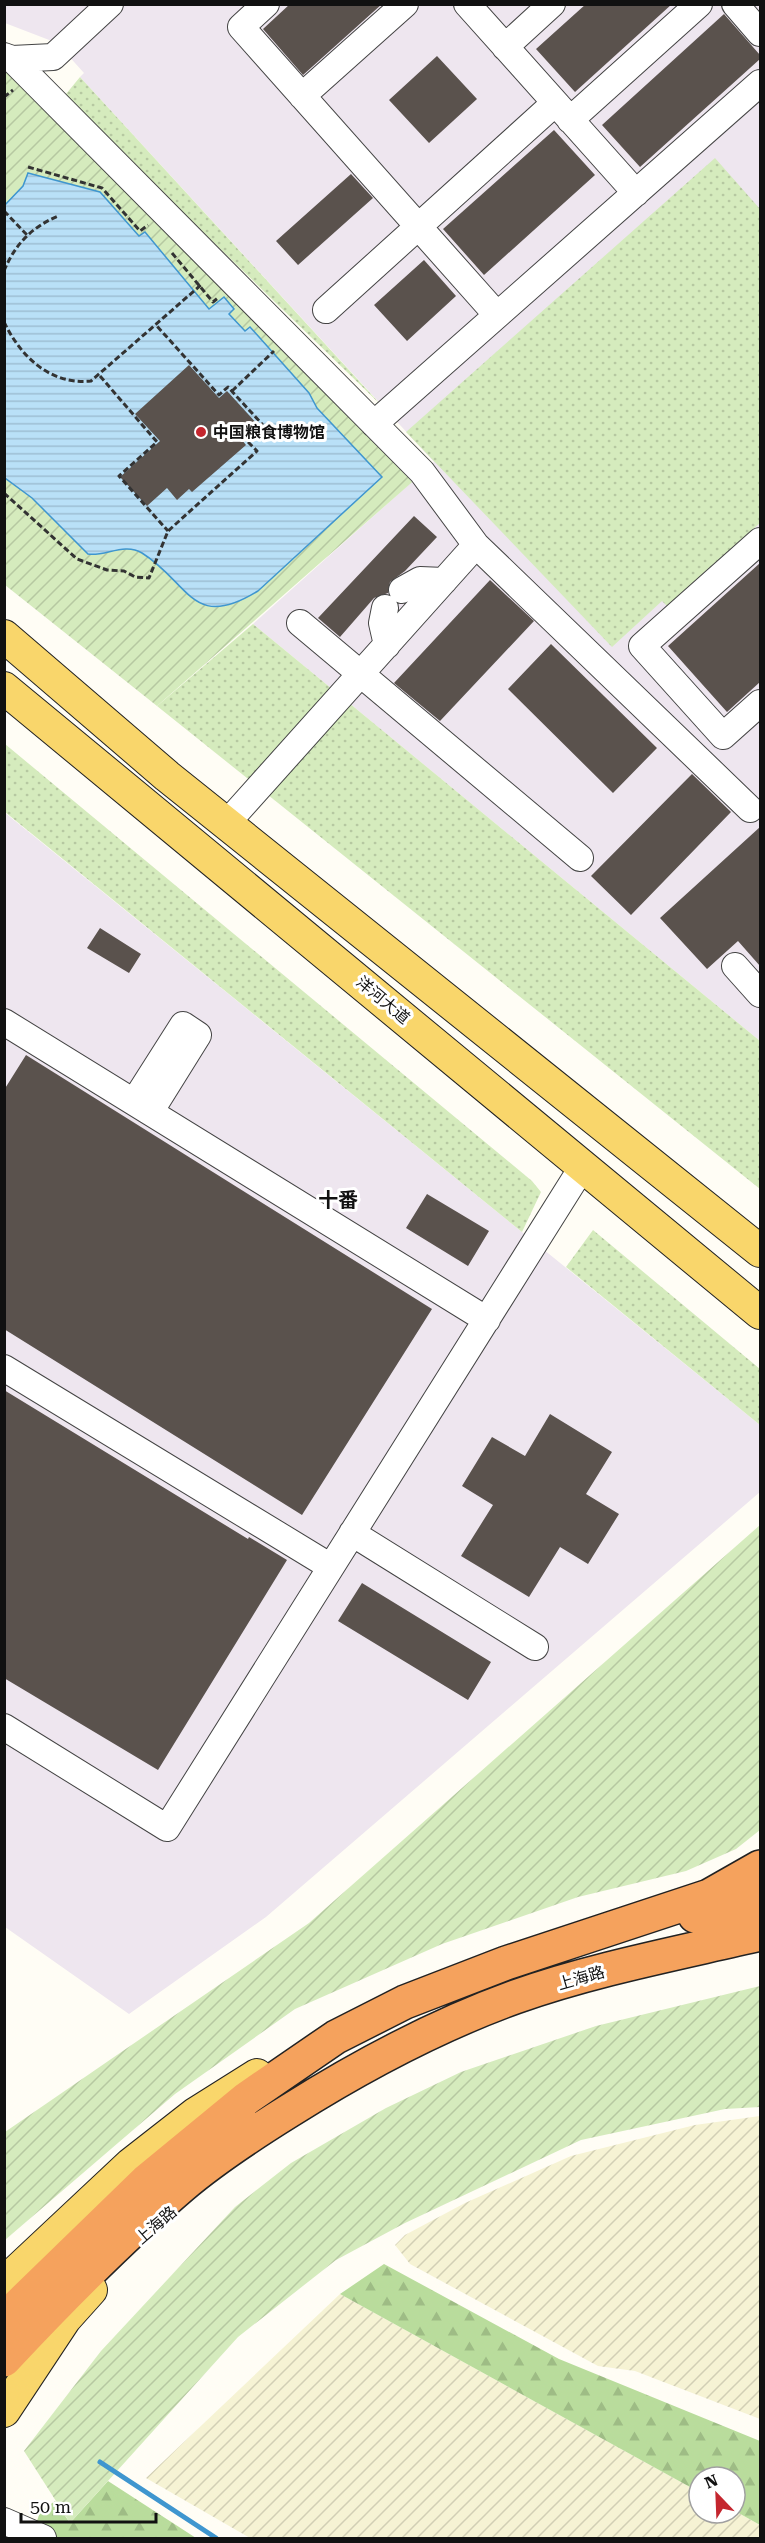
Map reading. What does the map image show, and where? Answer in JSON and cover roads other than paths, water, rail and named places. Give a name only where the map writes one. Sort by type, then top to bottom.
[{"type":"highway","name":"上海路","points":[[4,2319],[146,2181],[247,2098],[336,2037],[405,2002],[506,1963],[709,1896],[760,1867]]},
{"type":"highway","name":"上海路","points":[[506,1963],[760,1901]]},
{"type":"highway","name":"上海路","points":[[4,2360],[74,2285],[183,2185],[242,2140],[345,2076],[428,2032],[517,1996],[617,1968],[760,1934]]},
{"type":"main road","points":[[4,636],[226,824],[760,1251]]},
{"type":"main road","name":"洋河大道","points":[[4,688],[760,1313]]},
{"type":"main road","name":"上海路","points":[[4,2283],[131,2164],[195,2114],[270,2067],[336,2037]]},
{"type":"main road","name":"上海路","points":[[4,2411],[65,2319],[131,2247],[220,2169],[345,2076]]},
{"type":"street","points":[[8,57],[53,57],[111,4]]},
{"type":"street","points":[[266,4],[241,27],[497,315]]},
{"type":"street","points":[[302,96],[405,4]]},
{"type":"street","points":[[467,4],[636,193]]},
{"type":"street","points":[[505,47],[552,4]]},
{"type":"street","points":[[326,309],[418,226],[699,4]]},
{"type":"street","points":[[735,4],[760,33]]},
{"type":"street","points":[[8,57],[422,472],[476,545],[750,809]]},
{"type":"street","points":[[53,57],[59,106]]},
{"type":"street","points":[[374,424],[760,83]]},
{"type":"street","points":[[760,541],[642,646],[723,736],[760,703]]},
{"type":"street","points":[[226,824],[476,545]]},
{"type":"street","points":[[387,645],[382,623],[394,599],[420,580],[444,581]]},
{"type":"street","points":[[300,623],[580,858]]},
{"type":"street","points":[[735,966],[760,994]]},
{"type":"street","points":[[9,1034],[142,1107],[487,1320]]},
{"type":"street","points":[[4,1727],[166,1828],[583,1166]]},
{"type":"street","points":[[4,1368],[331,1567]]},
{"type":"street","points":[[352,1533],[535,1647]]},
{"type":"street","points":[[4,2521],[43,2538]]},
{"type":"water","points":[[28,173],[100,192],[139,236],[145,232],[209,309],[224,297],[234,309],[229,314],[245,331],[250,327],[309,393],[317,408],[382,477],[258,591],[236,602],[219,607],[205,605],[193,599],[158,565],[142,553],[121,549],[101,554],[88,554],[32,498],[5,478],[4,206],[23,186]]},
{"type":"waterway","points":[[100,2462],[216,2538]]},
{"type":"place","name":"中国粮食博物馆","points":[[201,432]]},
{"type":"district","name":"十番","points":[[338,1200]]}]
